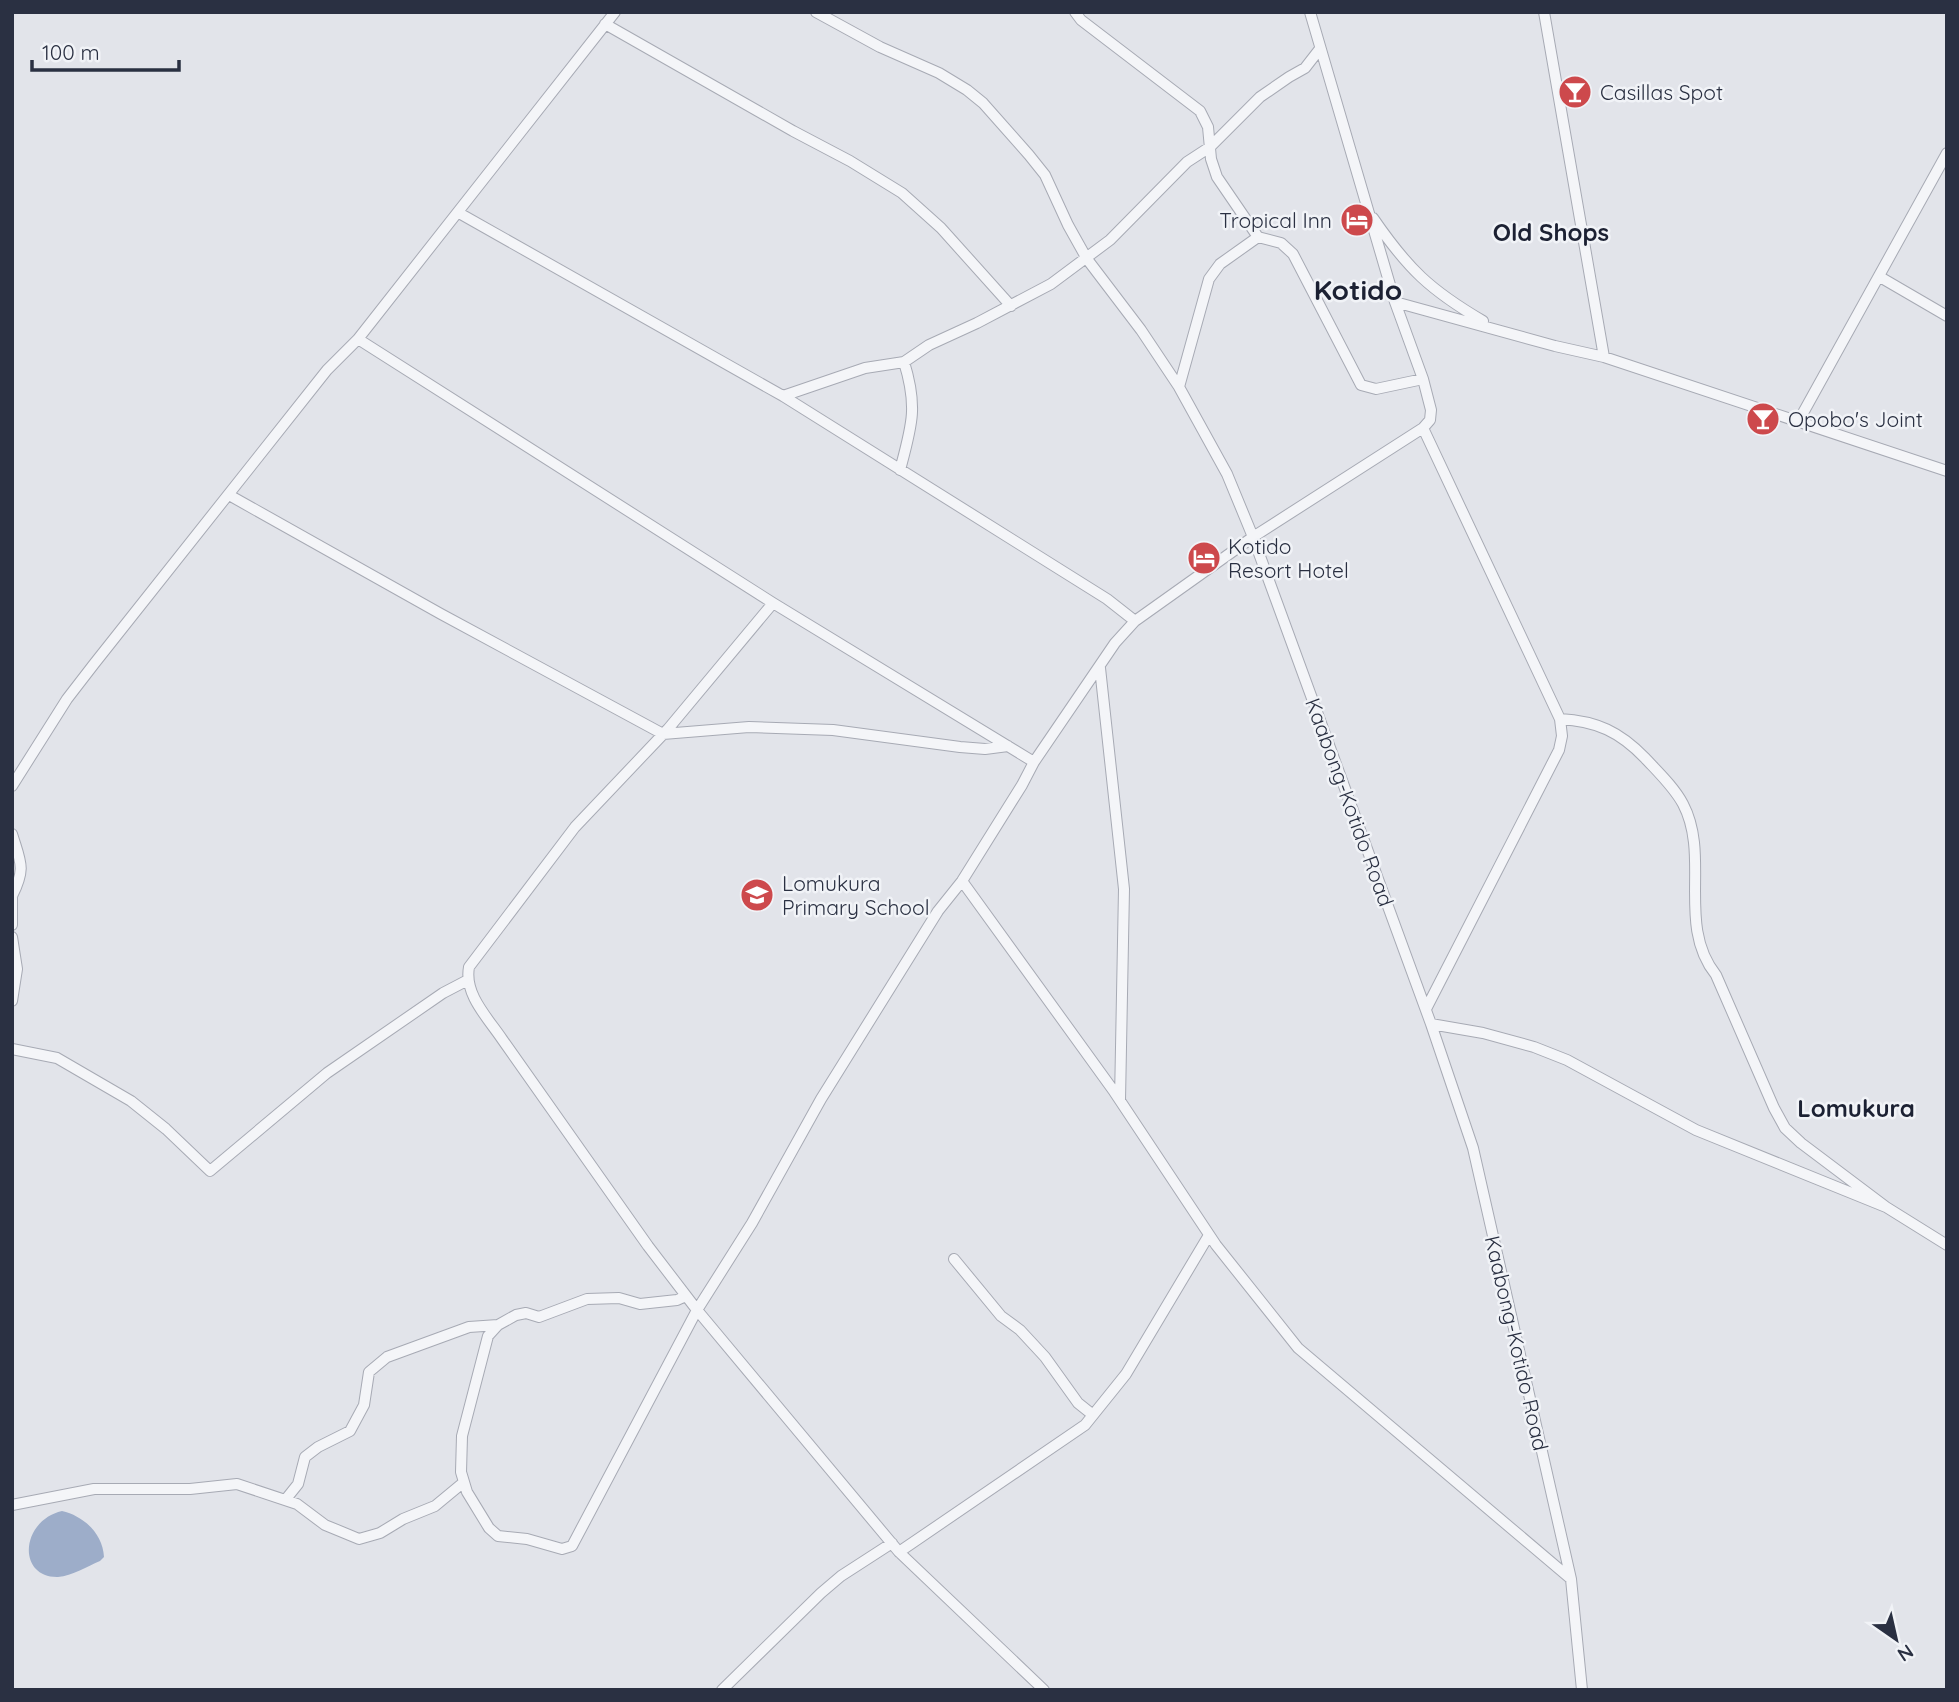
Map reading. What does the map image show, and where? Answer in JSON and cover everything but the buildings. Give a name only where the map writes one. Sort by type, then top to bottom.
[{"type":"street","points":[[12,786],[67,699],[327,370],[358,339],[459,213],[615,12]]},
{"type":"street","name":"Kaabong-Kotido Road","points":[[816,12],[870,42],[939,73],[983,103],[1045,175],[1087,259],[1141,330],[1179,387],[1227,474],[1253,537],[1426,1009],[1473,1148],[1570,1579],[1582,1690]]},
{"type":"street","points":[[1074,12],[1200,111],[1208,127],[1217,177],[1258,237],[1281,243],[1293,254],[1364,387],[1376,389],[1423,379]]},
{"type":"street","points":[[686,1296],[677,1300],[640,1304],[619,1298],[587,1299],[539,1317],[526,1313],[516,1315],[491,1330],[485,1344],[464,1429],[461,1472],[481,1516],[494,1533],[562,1549],[572,1546],[697,1310],[721,1275],[870,1017],[938,911],[961,881],[1034,762],[1115,643],[1135,621],[1253,537],[1423,428],[1430,420],[1431,410],[1423,379],[1395,302],[1310,12]]},
{"type":"street","points":[[1544,12],[1604,358]]},
{"type":"street","points":[[605,24],[902,193],[941,228],[1011,306]]},
{"type":"street","points":[[783,396],[865,368],[904,362],[929,345],[1051,284],[1110,240],[1187,162],[1210,147],[1260,97],[1305,68],[1319,50]]},
{"type":"street","points":[[1798,422],[1947,153]]},
{"type":"street","points":[[1367,209],[1394,248],[1421,279],[1447,300],[1496,329]]},
{"type":"street","points":[[459,213],[783,396],[1107,599],[1135,621]]},
{"type":"street","points":[[1179,387],[1209,279],[1220,264],[1258,237]]},
{"type":"street","points":[[1880,277],[1947,316]]},
{"type":"street","points":[[1395,302],[1604,358],[1947,471]]},
{"type":"street","points":[[358,339],[773,603],[1034,762]]},
{"type":"street","points":[[900,470],[913,408],[913,396],[904,362]]},
{"type":"street","points":[[1423,428],[1560,719],[1562,736],[1559,750],[1426,1009]]},
{"type":"street","points":[[229,495],[440,614],[663,734],[749,727],[834,730],[985,749],[1008,746]]},
{"type":"street","points":[[773,603],[663,734],[575,827],[469,967],[466,981],[475,1000],[502,1039],[697,1310],[899,1552],[1044,1690]]},
{"type":"street","points":[[1100,668],[1124,889],[1119,1101]]},
{"type":"street","points":[[1560,719],[1585,720],[1612,730],[1639,751],[1683,803],[1692,831],[1698,942],[1705,962],[1716,975],[1785,1128],[1886,1207],[1947,1245]]},
{"type":"street","points":[[12,834],[22,872],[12,897],[12,925]]},
{"type":"street","points":[[961,881],[1119,1101],[1209,1235],[1298,1348],[1570,1579]]},
{"type":"street","points":[[12,937],[17,969],[12,1000]]},
{"type":"street","points":[[12,1049],[57,1058],[131,1101],[166,1129],[210,1171],[335,1066],[443,993],[466,981]]},
{"type":"street","points":[[1431,1024],[1483,1032],[1567,1060],[1696,1130],[1886,1207]]},
{"type":"street","points":[[899,1552],[1085,1425],[1126,1374],[1209,1235]]},
{"type":"street","points":[[954,1259],[1001,1316],[1020,1330],[1045,1357],[1078,1403],[1093,1415]]},
{"type":"street","points":[[286,1499],[298,1484],[305,1457],[318,1447],[350,1431],[364,1405],[369,1371],[378,1363],[387,1357],[469,1327],[498,1325]]},
{"type":"street","points":[[12,1505],[94,1489],[190,1489],[237,1484],[286,1499],[303,1507],[326,1525],[352,1538],[365,1539],[435,1506],[464,1482]]},
{"type":"street","points":[[727,1688],[821,1593],[892,1543]]},
{"type":"water","points":[[62,1511],[78,1517],[91,1527],[100,1541],[104,1557],[69,1575],[45,1575],[35,1569],[30,1559],[31,1537],[48,1517]]},
{"type":"place","name":"Casillas Spot","points":[[1575,92]]},
{"type":"place","name":"Tropical Inn","points":[[1357,220]]},
{"type":"place","name":"Opobo's Joint","points":[[1763,419]]},
{"type":"place","name":"Kotido Resort Hotel","points":[[1204,558]]},
{"type":"place","name":"Lomukura Primary School","points":[[757,895]]},
{"type":"district","name":"Old Shops","points":[[1551,232]]},
{"type":"district","name":"Kotido","points":[[1358,289]]},
{"type":"district","name":"Lomukura","points":[[1856,1108]]}]
